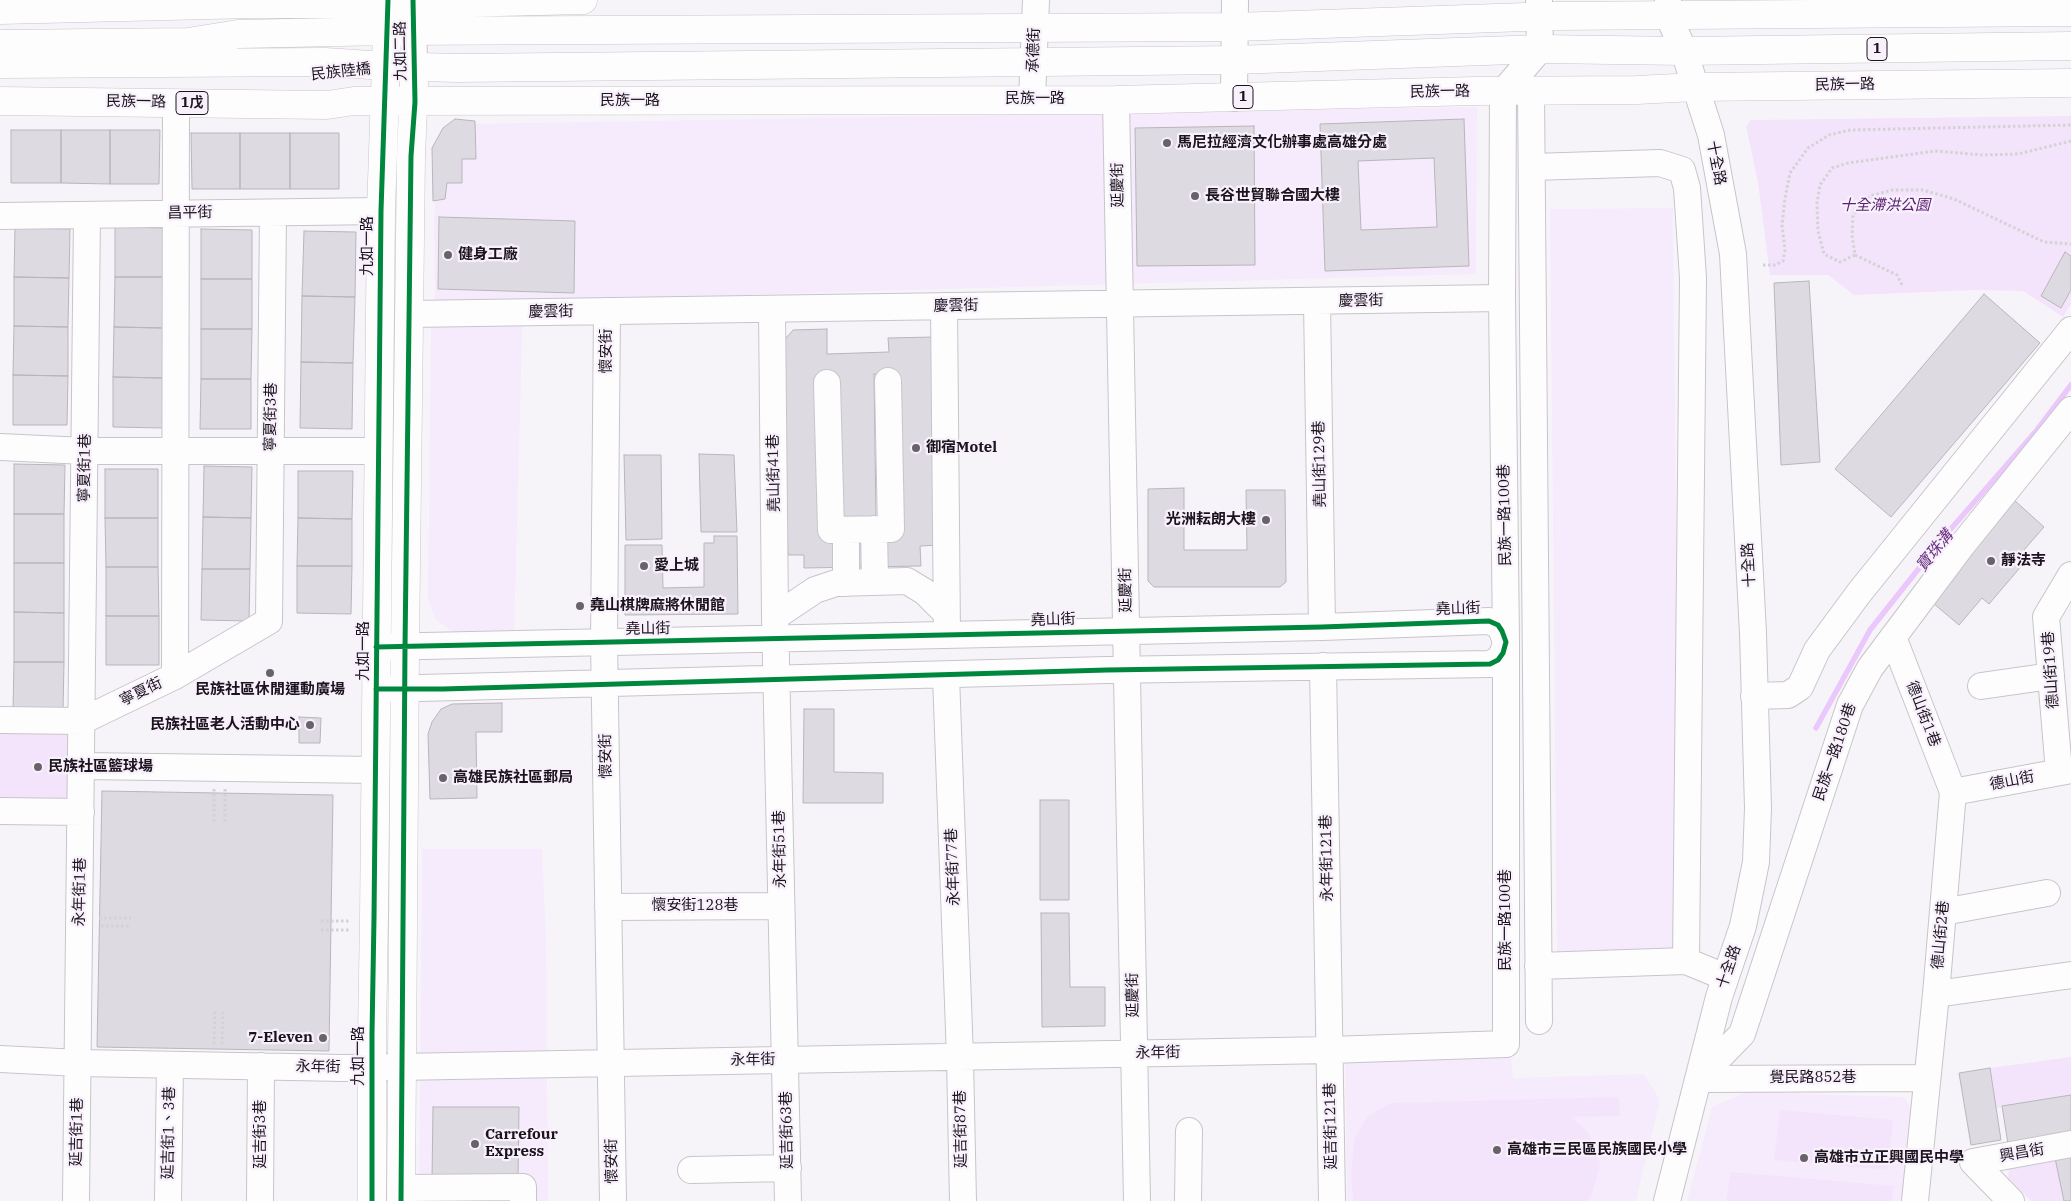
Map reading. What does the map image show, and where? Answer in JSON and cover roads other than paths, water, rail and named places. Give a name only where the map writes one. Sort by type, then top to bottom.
[{"type":"main road","points":[[0,10],[252,4],[583,0]]},
{"type":"main road","name":"九如二路","points":[[384,101],[386,66],[401,31],[400,2]]},
{"type":"main road","points":[[0,44],[188,42],[238,34],[401,31],[1234,27],[1540,8],[2071,12]]},
{"type":"main road","points":[[0,27],[126,25],[211,28],[238,34]]},
{"type":"main road","name":"1","points":[[414,67],[1034,60],[1235,60],[1540,50],[1684,51],[2071,46]]},
{"type":"main road","name":"民族陸橋","points":[[0,64],[326,69]]},
{"type":"main road","name":"民族陸橋","points":[[0,83],[386,66],[414,67]]},
{"type":"main road","name":"九如二路","points":[[414,67],[414,102]]},
{"type":"main road","name":"民族一路","points":[[0,101],[326,105],[354,101],[1116,100],[1636,90],[1695,87],[2071,83]]},
{"type":"main road","name":"九如一路","points":[[372,1201],[380,211],[384,101]]},
{"type":"main road","points":[[401,1194],[404,689],[411,156],[414,102]]},
{"type":"street","name":"承德街","points":[[1032,99],[1036,0]]},
{"type":"street","points":[[1234,98],[1235,0]]},
{"type":"street","points":[[1503,92],[1540,50],[1540,8]]},
{"type":"street","name":"十全路","points":[[1667,1201],[1725,977],[1743,926],[1756,862],[1758,808],[1733,254],[1711,135],[1668,8]]},
{"type":"street","name":"九如二路","points":[[401,31],[414,67]]},
{"type":"street","name":"民族一路100巷","points":[[1503,92],[1502,298],[1506,642],[1506,1044]]},
{"type":"street","points":[[1531,92],[1539,1021]]},
{"type":"street","name":"延慶街","points":[[1116,100],[1137,1201]]},
{"type":"street","points":[[175,676],[176,103]]},
{"type":"street","points":[[1532,167],[1660,163],[1682,170],[1687,188],[1693,278],[1686,961]]},
{"type":"street","name":"昌平街","points":[[0,216],[380,211]]},
{"type":"street","name":"寧夏街3巷","points":[[269,621],[273,213]]},
{"type":"street","name":"寧夏街1巷","points":[[82,721],[88,215]]},
{"type":"street","points":[[1693,278],[1735,276]]},
{"type":"street","name":"慶雲街","points":[[409,314],[1502,298]]},
{"type":"street","name":"堯山街129巷","points":[[1317,302],[1322,627]]},
{"type":"street","points":[[944,306],[946,624]]},
{"type":"street","name":"堯山街41巷","points":[[772,309],[776,628]]},
{"type":"street","name":"懷安街","points":[[607,312],[604,642],[613,1201]]},
{"type":"street","points":[[1754,696],[1788,695],[1800,686],[1817,650],[1859,593],[2070,333]]},
{"type":"street","points":[[828,383],[831,530],[891,529],[888,381]]},
{"type":"street","name":"民族一路180巷","points":[[1699,1079],[1742,1034],[1850,706],[1870,668],[1963,544],[2071,410]]},
{"type":"street","points":[[0,447],[85,451],[378,451]]},
{"type":"street","points":[[874,529],[875,582]]},
{"type":"street","points":[[846,530],[846,583]]},
{"type":"street","name":"德山街19巷","points":[[2065,771],[2051,676],[2046,617],[2071,575]]},
{"type":"street","points":[[776,628],[815,590],[836,583],[907,581],[925,592],[946,624]]},
{"type":"street","name":"寧夏街","points":[[0,720],[82,721],[175,676],[269,621]]},
{"type":"street","name":"堯山街","points":[[376,647],[604,642],[776,628],[946,624],[1127,631],[1489,621],[1498,625],[1506,642]]},
{"type":"street","name":"永年街51巷","points":[[776,628],[785,1059]]},
{"type":"street","name":"德山街1巷","points":[[1893,637],[1953,792]]},
{"type":"street","points":[[376,689],[1127,670],[1490,664],[1498,660],[1503,653],[1506,642],[1535,642]]},
{"type":"street","name":"永年街121巷","points":[[1323,666],[1330,1050]]},
{"type":"street","name":"永年街77巷","points":[[946,676],[960,1058]]},
{"type":"street","points":[[1981,686],[2051,676]]},
{"type":"street","name":"永年街1巷","points":[[79,1063],[82,721]]},
{"type":"street","points":[[82,766],[376,770]]},
{"type":"street","name":"德山街","points":[[1953,792],[2065,771]]},
{"type":"street","name":"德山街2巷","points":[[1915,1201],[1936,994],[1953,792]]},
{"type":"street","points":[[0,811],[81,812]]},
{"type":"street","points":[[1943,912],[2047,893]]},
{"type":"street","name":"懷安街128巷","points":[[608,907],[781,906]]},
{"type":"street","points":[[1538,966],[1686,961],[1725,977]]},
{"type":"street","points":[[1936,994],[2071,975]]},
{"type":"street","name":"永年街","points":[[0,1059],[218,1066],[372,1067],[785,1059],[960,1058],[1506,1044]]},
{"type":"street","name":"延吉街121巷","points":[[1330,1050],[1332,1201]]},
{"type":"street","name":"延吉街87巷","points":[[960,1058],[963,1201]]},
{"type":"street","name":"延吉街63巷","points":[[785,1059],[788,1201]]},
{"type":"street","name":"延吉街1巷","points":[[76,1201],[79,1063]]},
{"type":"street","name":"延吉街1、3巷","points":[[168,1201],[170,1064]]},
{"type":"street","name":"延吉街3巷","points":[[260,1201],[261,1066]]},
{"type":"street","name":"覺民路852巷","points":[[1699,1079],[1927,1078]]},
{"type":"street","points":[[1188,1201],[1189,1131]]},
{"type":"street","name":"興昌街","points":[[2012,1201],[1973,1162],[2071,1144]]},
{"type":"street","points":[[691,1170],[788,1168]]},
{"type":"street","points":[[401,1194],[446,1194],[523,1187],[523,1201]]},
{"type":"waterway","name":"寶珠溝","points":[[1816,728],[1870,630],[1943,538],[2037,430],[2071,385]]},
{"type":"place","name":"馬尼拉經濟文化辦事處高雄分處","points":[[1167,143]]},
{"type":"place","name":"長谷世貿聯合國大樓","points":[[1195,196]]},
{"type":"place","name":"健身工廠","points":[[448,255]]},
{"type":"place","name":"御宿Motel","points":[[916,448]]},
{"type":"place","name":"光洲耘朗大樓","points":[[1266,520]]},
{"type":"place","name":"靜法寺","points":[[1991,561]]},
{"type":"place","name":"愛上城","points":[[644,566]]},
{"type":"place","name":"堯山棋牌麻將休閒館","points":[[580,606]]},
{"type":"place","name":"民族社區休閒運動廣場","points":[[270,673]]},
{"type":"place","name":"民族社區老人活動中心","points":[[310,725]]},
{"type":"place","name":"民族社區籃球場","points":[[38,767]]},
{"type":"place","name":"高雄民族社區郵局","points":[[443,778]]},
{"type":"place","name":"7-Eleven","points":[[323,1038]]},
{"type":"place","name":"Carrefour Express","points":[[475,1144]]},
{"type":"place","name":"高雄市三民區民族國民小學","points":[[1497,1150]]},
{"type":"place","name":"高雄市立正興國民中學","points":[[1804,1158]]},
{"type":"park label","name":"十全滯洪公園","points":[[1885,206]]}]
